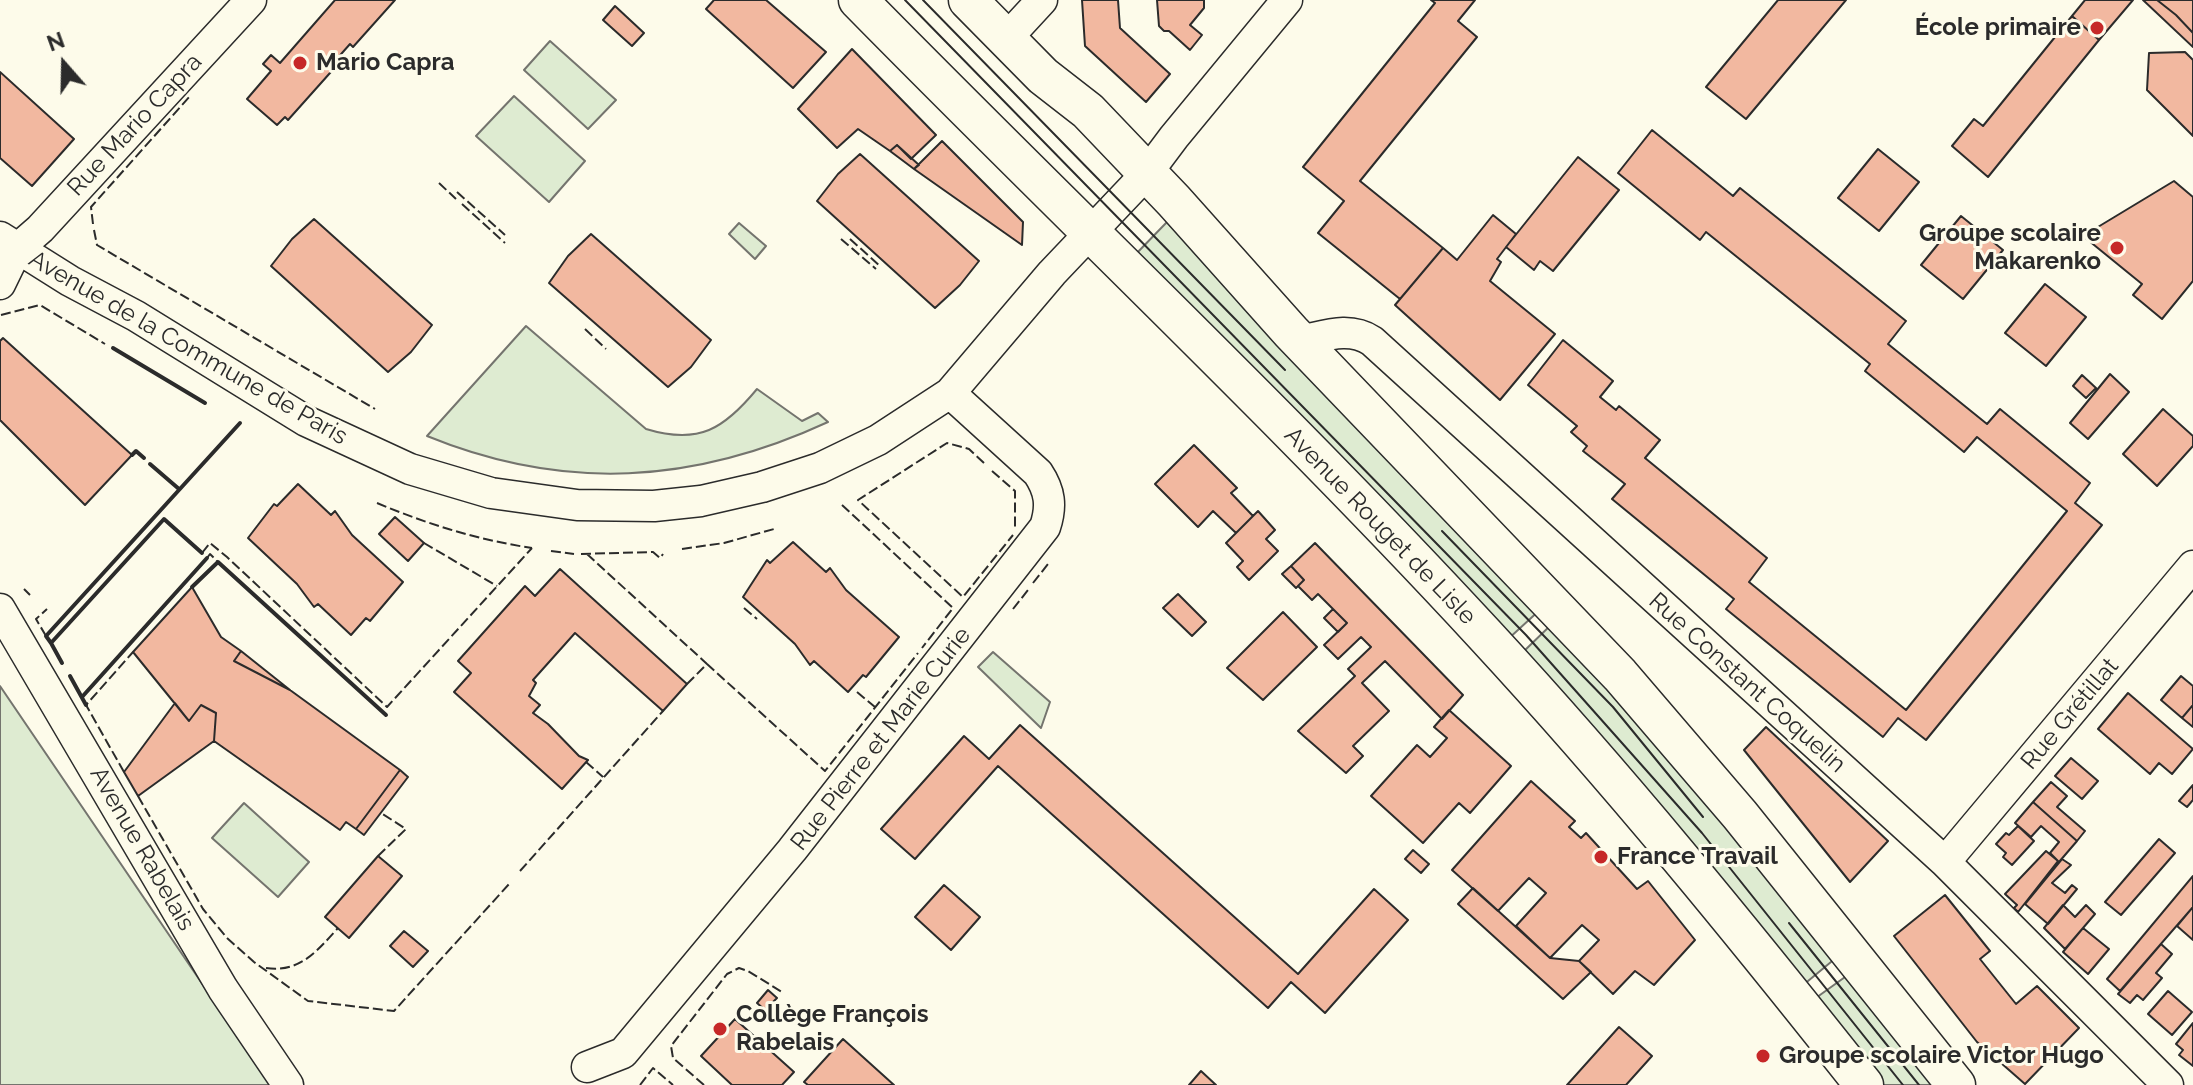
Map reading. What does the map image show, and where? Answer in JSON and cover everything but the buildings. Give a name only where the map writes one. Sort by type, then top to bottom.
[{"type":"main road","name":"Avenue Rouget de Lisle","points":[[858,0],[1319,462],[1503,655],[1696,875],[1864,1085]]},
{"type":"main road","points":[[968,0],[1043,76],[1088,111],[1300,341],[1620,675],[1740,815],[1956,1085]]},
{"type":"street","name":"Rue Mario Capra","points":[[0,284],[6,245],[40,229],[251,0]]},
{"type":"street","points":[[1006,39],[1042,0]]},
{"type":"street","name":"Avenue de la Commune de Paris","points":[[6,245],[136,316],[306,421],[410,469],[491,493],[577,505],[654,506],[701,501],[762,487],[820,468],[878,440],[950,393],[1052,273],[1147,173],[1287,0]]},
{"type":"street","name":"Rue Constant Coquelin","points":[[1300,341],[1343,332],[1360,333],[1372,341],[1945,862],[2168,1085]]},
{"type":"street","name":"Rue Pierre et Marie Curie","points":[[587,1067],[623,1053],[792,850],[1045,527],[1050,500],[1038,473],[950,393]]},
{"type":"street","name":"Rue Grétillat","points":[[1945,862],[2193,566]]},
{"type":"street","name":"Avenue Rabelais","points":[[0,609],[223,989],[288,1085]]},
{"type":"green space","points":[[550,41],[616,100],[588,129],[524,70]]},
{"type":"green space","points":[[514,96],[585,161],[549,202],[476,136]]},
{"type":"green space","points":[[1167,222],[1542,608],[1507,640],[1133,257]]},
{"type":"green space","points":[[739,223],[766,246],[755,259],[729,234]]},
{"type":"green space","points":[[526,326],[646,429],[681,435],[709,430],[733,414],[757,389],[802,421],[818,413],[828,422],[778,443],[728,458],[629,473],[579,473],[529,466],[478,454],[427,436]]},
{"type":"green space","points":[[1554,622],[1837,957],[1802,986],[1522,653]]},
{"type":"green space","points":[[993,652],[1050,702],[1041,728],[978,667]]},
{"type":"green space","points":[[0,686],[271,1085],[0,1085]]},
{"type":"green space","points":[[244,803],[309,862],[278,897],[212,838]]},
{"type":"green space","points":[[1852,972],[1941,1085],[1880,1085],[1813,1000]]},
{"type":"tram line","points":[[905,0],[1526,635],[1702,833],[1903,1085]]},
{"type":"tram line","points":[[923,0],[1285,370]]},
{"type":"tram line","points":[[1442,531],[1613,707],[1703,817]]},
{"type":"tram line","points":[[1789,923],[1919,1085]]},
{"type":"fence","points":[[93,224],[91,207],[191,95]]},
{"type":"fence","points":[[439,183],[456,199]]},
{"type":"fence","points":[[457,192],[505,235]]},
{"type":"fence","points":[[462,204],[505,243]]},
{"type":"fence","points":[[94,230],[97,245],[375,409]]},
{"type":"fence","points":[[841,239],[876,269]]},
{"type":"fence","points":[[850,239],[880,266]]},
{"type":"fence","points":[[1,315],[40,305],[105,344]]},
{"type":"fence","points":[[585,329],[606,349]]},
{"type":"fence","points":[[984,463],[969,449],[947,443],[858,500],[963,597],[1013,535]]},
{"type":"fence","points":[[992,471],[1015,491],[1015,529]]},
{"type":"fence","points":[[377,503],[453,530],[532,548]]},
{"type":"fence","points":[[842,505],[953,608],[922,648]]},
{"type":"fence","points":[[682,549],[724,543],[774,529]]},
{"type":"fence","points":[[202,553],[210,543],[227,557],[387,707],[532,548]]},
{"type":"fence","points":[[424,543],[497,586]]},
{"type":"fence","points":[[551,551],[574,554]]},
{"type":"fence","points":[[581,554],[653,552],[660,558],[663,554]]},
{"type":"fence","points":[[207,558],[210,554],[218,562]]},
{"type":"fence","points":[[587,554],[707,664]]},
{"type":"fence","points":[[1033,583],[1048,564]]},
{"type":"fence","points":[[24,589],[30,595]]},
{"type":"fence","points":[[1013,609],[1028,590]]},
{"type":"fence","points":[[744,608],[757,619]]},
{"type":"fence","points":[[46,636],[36,619],[47,609]]},
{"type":"fence","points":[[124,772],[86,705],[133,652]]},
{"type":"fence","points":[[687,684],[707,664],[825,771],[918,653]]},
{"type":"fence","points":[[857,692],[875,707]]},
{"type":"fence","points":[[520,871],[663,711]]},
{"type":"fence","points":[[586,762],[603,777]]},
{"type":"fence","points":[[138,796],[203,909],[227,938],[308,1001],[394,1011],[510,883]]},
{"type":"fence","points":[[378,856],[406,829],[381,813]]},
{"type":"fence","points":[[266,968],[278,969],[298,964],[315,952],[338,928]]},
{"type":"fence","points":[[704,1085],[673,1058],[671,1046],[727,974],[739,968],[782,992]]},
{"type":"fence","points":[[640,1085],[653,1068],[673,1085]]},
{"type":"wall","points":[[113,348],[205,403]]},
{"type":"wall","points":[[51,643],[46,636],[240,423]]},
{"type":"wall","points":[[132,455],[136,451],[144,458]]},
{"type":"wall","points":[[150,464],[179,489]]},
{"type":"wall","points":[[62,663],[51,643],[164,519],[202,553]]},
{"type":"wall","points":[[82,697],[207,558]]},
{"type":"wall","points":[[192,587],[218,562],[386,715]]},
{"type":"wall","points":[[70,676],[86,705]]},
{"type":"place","name":"École primaire","points":[[2097,28]]},
{"type":"place","name":"Mario Capra","points":[[300,63]]},
{"type":"place","name":"Groupe scolaire Makarenko","points":[[2117,248]]},
{"type":"place","name":"France Travail","points":[[1601,857]]},
{"type":"place","name":"Collège François Rabelais","points":[[720,1029]]},
{"type":"place","name":"Groupe scolaire Victor Hugo","points":[[1763,1056]]}]
